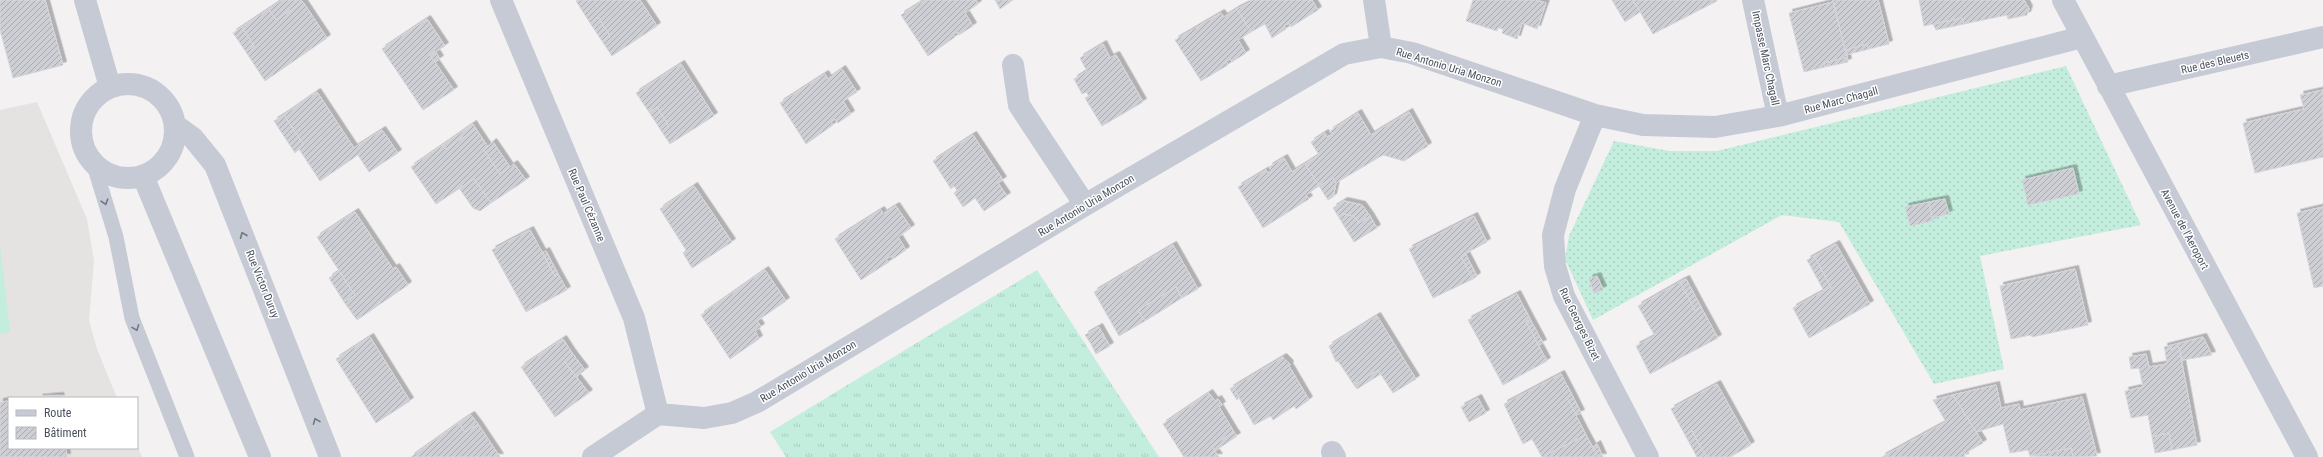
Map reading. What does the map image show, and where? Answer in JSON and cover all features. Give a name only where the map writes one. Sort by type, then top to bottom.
[{"type":"street","points":[[85,0],[110,87]]},
{"type":"street","name":"Rue Paul Cézanne","points":[[501,0],[634,318],[658,414]]},
{"type":"street","points":[[1374,0],[1381,47]]},
{"type":"street","name":"Impasse Marc Chagall","points":[[1753,0],[1778,116]]},
{"type":"street","name":"Avenue de l'Aeroport","points":[[2063,0],[2307,457]]},
{"type":"street","name":"Rue Marc Chagall","points":[[1596,115],[1643,125],[1682,128],[1715,127],[1778,116],[2082,37]]},
{"type":"street","name":"Rue des Bleuets","points":[[2108,86],[2323,38]]},
{"type":"street","name":"Rue Antonio Uria Monzon","points":[[658,414],[704,418],[732,413],[757,402],[1085,206],[1344,54],[1381,47],[1412,53],[1596,115]]},
{"type":"street","points":[[1013,65],[1019,105],[1085,206]]},
{"type":"street","points":[[124,84],[139,85],[152,90],[163,99],[171,112],[175,125],[171,151],[155,171],[130,179],[117,178],[94,165],[85,152],[81,137],[82,122],[87,107],[97,95],[110,87],[124,84]]},
{"type":"street","name":"Rue Georges Bizet","points":[[1596,115],[1565,190],[1559,212],[1553,235],[1555,266],[1564,296],[1648,457]]},
{"type":"street","name":"Rue Victor Duruy","points":[[175,125],[193,138],[215,164],[330,457]]},
{"type":"street","points":[[143,176],[260,457]]},
{"type":"street","points":[[594,457],[658,414]]},
{"type":"lane","points":[[94,165],[122,260],[125,292],[132,318],[187,457]]},
{"type":"shaded area","points":[[37,102],[87,219],[94,261],[89,320],[97,349],[117,397],[8,397],[8,449],[138,449],[138,447],[142,457],[0,457],[0,110]]},
{"type":"green space","points":[[2066,66],[2141,225],[1980,256],[2004,369],[1934,384],[1839,222],[1782,215],[1593,320],[1565,259],[1569,236],[1614,141],[1669,151],[1717,151]]},
{"type":"green space","points":[[0,246],[10,332],[0,333]]},
{"type":"green space","points":[[1037,270],[1159,457],[786,457],[770,432]]},
{"type":"building","points":[[0,0],[45,0],[63,65],[13,78],[0,30]]},
{"type":"building","points":[[282,0],[301,0],[303,2],[276,20],[269,9]]},
{"type":"building","points":[[640,0],[657,26],[612,56],[602,41],[610,36],[598,17],[590,23],[576,1]]},
{"type":"building","points":[[925,0],[976,0],[978,4],[965,13],[973,26],[959,35],[957,32],[953,34],[955,37],[928,56],[901,15]]},
{"type":"building","points":[[995,0],[1013,0],[1000,9]]},
{"type":"building","points":[[1250,0],[1312,0],[1318,10],[1291,27],[1289,23],[1284,26],[1286,29],[1272,38],[1265,24],[1251,32],[1237,9],[1251,2]]},
{"type":"building","points":[[1473,0],[1536,0],[1546,3],[1537,29],[1522,23],[1517,39],[1502,33],[1503,29],[1498,28],[1497,31],[1466,21]]},
{"type":"building","points":[[1612,0],[1633,0],[1640,12],[1625,22]]},
{"type":"building","points":[[1633,0],[1716,0],[1717,1],[1653,34]]},
{"type":"building","points":[[1833,0],[1878,0],[1889,44],[1869,49],[1867,44],[1845,50]]},
{"type":"building","points":[[1919,0],[2024,0],[2029,9],[2027,15],[2008,19],[2007,15],[1964,24],[1962,18],[1924,26]]},
{"type":"building","points":[[303,2],[327,38],[265,81],[246,52],[254,46],[242,27],[269,9],[276,20]]},
{"type":"building","points":[[1833,2],[1847,57],[1824,63],[1825,67],[1804,72],[1789,13]]},
{"type":"building","points":[[1237,9],[1251,32],[1238,40],[1246,53],[1232,62],[1230,59],[1226,61],[1228,65],[1201,81],[1175,40],[1221,13],[1224,17]]},
{"type":"building","points":[[598,17],[610,36],[602,41],[590,23]]},
{"type":"building","points":[[1962,18],[1964,24],[1936,30],[1933,24]]},
{"type":"building","points":[[427,19],[445,46],[430,55],[454,90],[423,110],[382,49]]},
{"type":"building","points":[[242,27],[254,46],[246,52],[233,33]]},
{"type":"building","points":[[1103,44],[1110,58],[1116,55],[1143,102],[1102,126],[1085,98],[1089,96],[1086,92],[1082,94],[1074,79],[1087,71],[1080,58]]},
{"type":"building","points":[[1867,44],[1869,49],[1846,55],[1845,50]]},
{"type":"building","points":[[435,51],[440,59],[435,62],[430,55]]},
{"type":"building","points":[[1847,57],[1848,62],[1825,67],[1824,63]]},
{"type":"building","points":[[681,64],[714,116],[670,144],[662,132],[668,125],[657,107],[649,112],[636,93]]},
{"type":"building","points":[[842,69],[857,92],[843,101],[851,114],[838,123],[835,119],[831,122],[833,125],[806,144],[780,103],[825,74],[828,79]]},
{"type":"building","points":[[2323,90],[2323,157],[2255,173],[2243,123],[2304,109],[2300,95]]},
{"type":"building","points":[[317,92],[354,148],[382,130],[398,153],[369,172],[358,155],[320,181],[299,149],[304,145],[284,115]]},
{"type":"building","points":[[657,107],[668,125],[662,132],[649,112]]},
{"type":"building","points":[[1409,112],[1428,146],[1404,161],[1383,155],[1336,183],[1333,178],[1319,186],[1305,164],[1319,155],[1311,142],[1325,133],[1327,137],[1332,134],[1330,131],[1358,113],[1371,135]]},
{"type":"building","points":[[284,115],[304,145],[295,153],[274,121]]},
{"type":"building","points":[[473,124],[476,129],[446,149],[443,145]]},
{"type":"building","points":[[476,129],[488,147],[484,150],[500,174],[514,164],[526,180],[491,203],[474,179],[436,204],[411,167],[443,145],[446,149]]},
{"type":"building","points":[[973,135],[1003,180],[998,183],[1007,196],[984,211],[975,198],[963,207],[954,193],[957,190],[954,186],[951,189],[933,161]]},
{"type":"building","points":[[493,142],[510,167],[500,174],[484,150]]},
{"type":"building","points":[[1284,158],[1292,172],[1305,164],[1319,186],[1306,195],[1309,199],[1263,228],[1238,187],[1266,170],[1268,173],[1272,171],[1269,167]]},
{"type":"building","points":[[2073,168],[2079,194],[2028,205],[2022,180]]},
{"type":"building","points":[[1333,178],[1336,183],[1333,197],[1328,200],[1319,186]]},
{"type":"building","points":[[474,179],[491,203],[480,211],[473,208],[459,188]]},
{"type":"building","points":[[694,186],[732,242],[692,268],[683,253],[686,250],[660,209]]},
{"type":"building","points":[[1945,199],[1949,214],[1932,218],[1929,202]]},
{"type":"building","points":[[1344,201],[1362,205],[1370,216],[1359,223],[1354,216],[1343,214],[1338,216],[1333,208]]},
{"type":"building","points":[[1929,202],[1933,221],[1910,226],[1905,207]]},
{"type":"building","points":[[896,206],[911,228],[898,237],[906,250],[893,259],[891,256],[886,259],[889,262],[861,280],[835,239],[881,210],[883,214]]},
{"type":"building","points":[[2323,207],[2323,286],[2314,288],[2297,213]]},
{"type":"building","points":[[355,212],[393,269],[396,267],[408,285],[357,320],[344,302],[355,295],[317,237]]},
{"type":"building","points":[[1343,214],[1354,216],[1359,223],[1370,216],[1377,228],[1354,242],[1338,216]]},
{"type":"building","points":[[1474,216],[1487,242],[1461,256],[1473,279],[1433,298],[1409,249]]},
{"type":"building","points":[[530,230],[555,276],[558,274],[567,290],[526,312],[492,250]]},
{"type":"building","points":[[1836,244],[1870,304],[1809,338],[1793,308],[1831,287],[1814,256]]},
{"type":"building","points":[[1173,245],[1198,289],[1182,298],[1176,287],[1138,310],[1145,321],[1119,336],[1094,292]]},
{"type":"building","points":[[546,251],[558,274],[555,276],[542,253]]},
{"type":"building","points":[[1465,253],[1477,276],[1473,279],[1461,256]]},
{"type":"building","points":[[1814,256],[1831,287],[1824,291],[1807,260]]},
{"type":"building","points":[[2075,269],[2088,325],[2032,337],[2031,335],[2011,339],[2000,286]]},
{"type":"building","points":[[765,270],[786,301],[757,321],[761,327],[755,331],[759,339],[730,359],[701,315]]},
{"type":"building","points":[[339,271],[355,295],[344,302],[329,278]]},
{"type":"building","points":[[1597,276],[1603,289],[1594,294],[1589,279]]},
{"type":"building","points":[[1686,279],[1701,307],[1695,311],[1680,282]]},
{"type":"building","points":[[1680,282],[1695,311],[1701,307],[1718,338],[1650,374],[1636,346],[1655,336],[1638,306]]},
{"type":"building","points":[[1176,287],[1182,298],[1145,321],[1138,310]]},
{"type":"building","points":[[1517,294],[1530,319],[1526,322],[1547,361],[1503,385],[1468,320]]},
{"type":"building","points":[[1377,316],[1416,379],[1393,393],[1378,370],[1354,385],[1338,361],[1336,362],[1329,346]]},
{"type":"building","points":[[1530,319],[1543,343],[1538,345],[1526,322]]},
{"type":"building","points":[[1099,327],[1104,336],[1091,344],[1085,335]]},
{"type":"building","points":[[1104,336],[1110,346],[1096,354],[1091,344]]},
{"type":"building","points":[[370,337],[410,401],[376,423],[336,359]]},
{"type":"building","points":[[2203,337],[2212,355],[2182,360],[2179,347],[2165,350],[2164,347]]},
{"type":"building","points":[[563,339],[572,353],[564,361],[589,393],[555,417],[521,367]]},
{"type":"building","points":[[2179,347],[2197,445],[2172,450],[2169,433],[2152,437],[2148,415],[2131,418],[2125,391],[2143,387],[2139,368],[2131,369],[2129,357],[2146,354],[2149,367],[2167,364],[2165,350]]},
{"type":"building","points":[[572,353],[585,370],[576,377],[564,361]]},
{"type":"building","points":[[1283,357],[1290,364],[1289,366],[1309,400],[1296,409],[1294,406],[1273,420],[1271,416],[1254,425],[1233,387]]},
{"type":"building","points":[[1378,370],[1381,374],[1357,389],[1354,385]]},
{"type":"building","points":[[1561,374],[1572,395],[1567,398],[1586,435],[1542,457],[1532,439],[1523,444],[1504,404]]},
{"type":"building","points":[[1717,384],[1751,445],[1730,457],[1706,457],[1692,431],[1685,435],[1671,409]]},
{"type":"building","points":[[1996,385],[2001,408],[2019,404],[2020,410],[2082,397],[2097,456],[2073,457],[2071,448],[2030,456],[2028,450],[2010,453],[2003,424],[1976,432],[1953,395]]},
{"type":"building","points":[[1233,387],[1239,398],[1237,400],[1230,389]]},
{"type":"building","points":[[1209,393],[1215,401],[1218,399],[1222,405],[1219,407],[1234,432],[1211,446],[1219,457],[1184,457],[1163,424]]},
{"type":"building","points":[[1572,395],[1581,413],[1576,415],[1567,398]]},
{"type":"building","points":[[1953,395],[1983,443],[1964,454],[1965,457],[1882,457],[1946,422],[1933,400]]},
{"type":"building","points":[[1478,398],[1486,413],[1469,422],[1461,407]]},
{"type":"building","points":[[8,401],[8,449],[66,449],[67,457],[0,457],[0,402]]},
{"type":"building","points":[[471,415],[478,424],[465,432],[459,423]]},
{"type":"building","points":[[459,423],[465,432],[478,424],[500,457],[411,457]]},
{"type":"building","points":[[1692,431],[1706,456],[1697,457],[1685,435]]},
{"type":"building","points":[[1234,432],[1237,436],[1215,451],[1211,446]]},
{"type":"building","points":[[2169,433],[2172,450],[2155,453],[2152,437]]},
{"type":"building","points":[[1586,435],[1598,457],[1542,457],[1555,450]]},
{"type":"building","points":[[1597,444],[1603,457],[1598,457],[1593,447]]},
{"type":"building","points":[[2071,448],[2073,457],[2030,456]]}]
